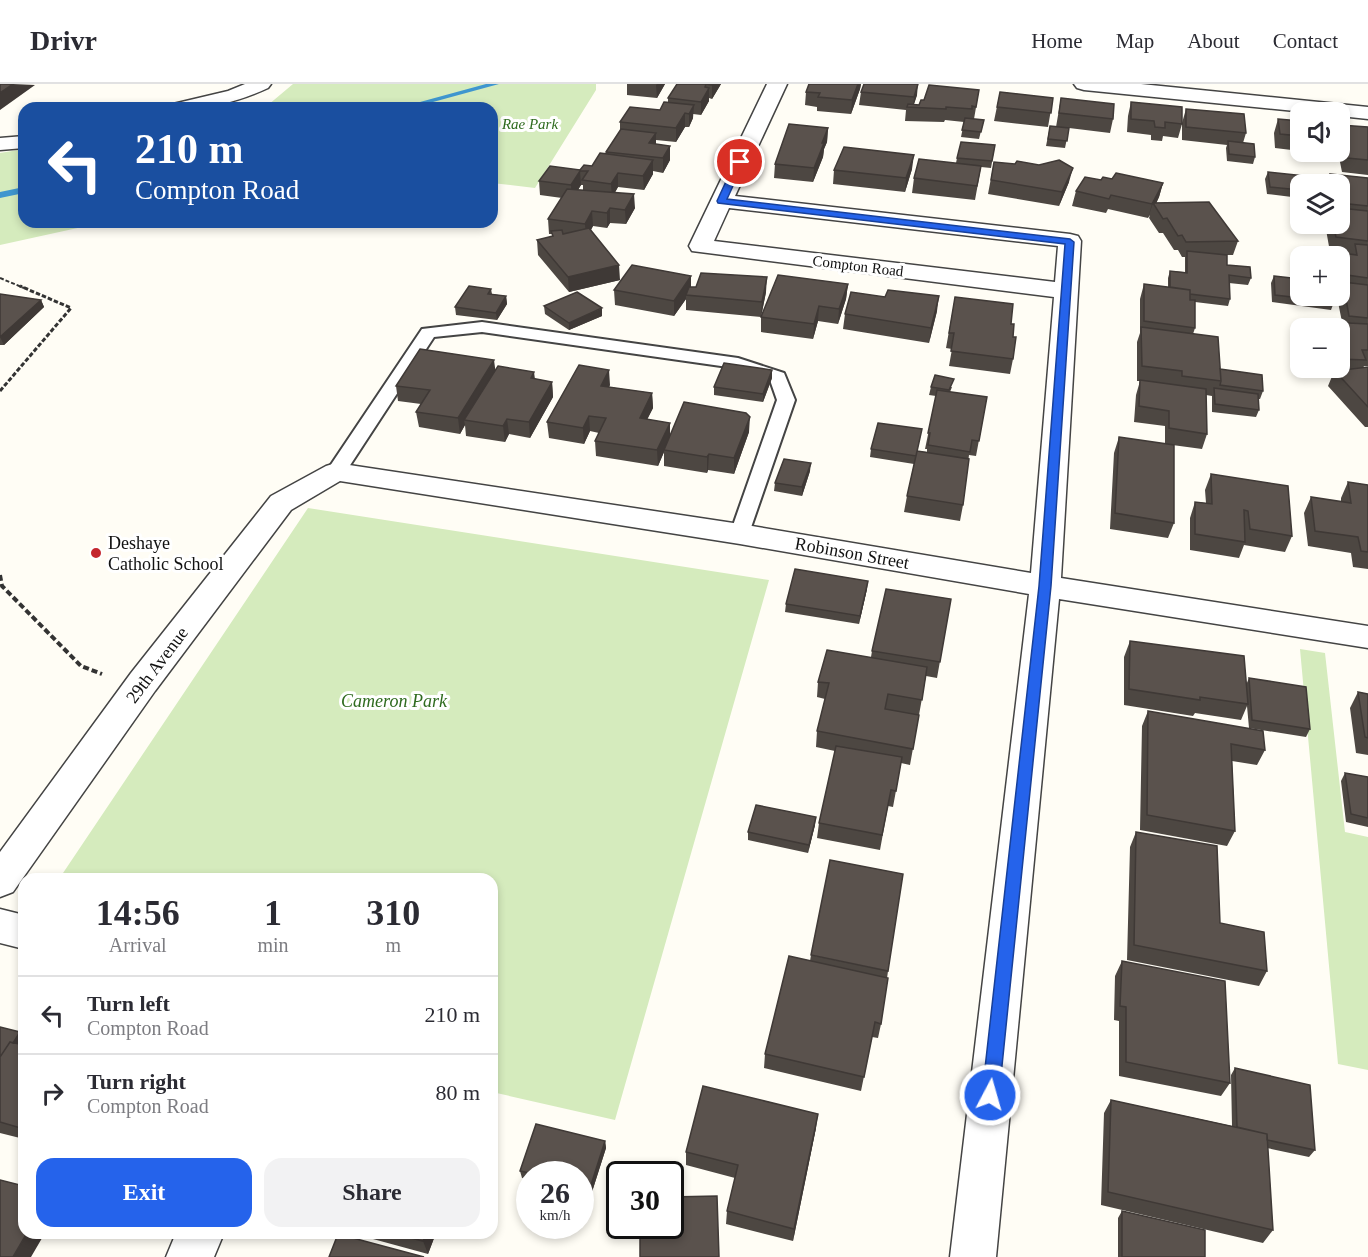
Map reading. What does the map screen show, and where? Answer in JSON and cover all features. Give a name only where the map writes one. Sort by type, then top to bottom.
[{"type":"street","points":[[207,102],[234,96],[261,84]]},
{"type":"street","name":"Compton Road","points":[[777,84],[700,246],[1066,291]]},
{"type":"street","points":[[1084,84],[1146,87],[1368,114]]},
{"type":"street","points":[[0,144],[18,142]]},
{"type":"street","points":[[721,201],[1070,242],[1045,586],[973,1257]]},
{"type":"street","name":"Robinson Street","points":[[336,472],[740,534],[1045,586],[1368,637]]},
{"type":"street","name":"29th Avenue","points":[[0,881],[143,682],[281,503],[336,472]]},
{"type":"street","points":[[189,1257],[198,1239]]},
{"type":"lane","points":[[336,472],[428,333],[482,327],[738,363],[778,377],[786,400],[740,534]]},
{"type":"path","points":[[0,278],[71,308],[0,391]]},
{"type":"path","points":[[0,575],[2,586],[81,666],[99,674],[143,682]]},
{"type":"green space","name":"Rae Park","points":[[293,84],[596,84],[596,90],[535,188],[498,184],[498,102],[272,102]]},
{"type":"green space","points":[[18,150],[18,228],[78,228],[0,245],[0,153]]},
{"type":"green space","name":"Cameron Park","points":[[308,508],[769,580],[615,1120],[498,1093],[498,873],[63,873]]},
{"type":"green space","points":[[1300,649],[1325,653],[1345,832],[1368,837],[1368,1070],[1338,1064]]},
{"type":"building","points":[[0,84],[13,84],[0,93]]},
{"type":"building","points":[[677,84],[706,84],[705,87],[709,88],[701,102],[668,98]]},
{"type":"building","points":[[809,84],[858,84],[852,100],[818,97],[820,93],[806,92]]},
{"type":"building","points":[[864,84],[918,84],[914,97],[861,92]]},
{"type":"building","points":[[929,85],[979,90],[976,107],[972,106],[972,109],[946,107],[946,109],[907,107],[908,104],[919,105],[921,100],[924,100]]},
{"type":"building","points":[[1000,92],[1053,98],[1051,113],[997,107]]},
{"type":"building","points":[[1061,98],[1114,104],[1113,119],[1059,113]]},
{"type":"building","points":[[664,102],[694,105],[689,114],[685,113],[676,128],[620,122],[630,107],[660,110]]},
{"type":"building","points":[[1131,102],[1182,107],[1182,124],[1165,122],[1165,128],[1155,127],[1154,121],[1131,119]]},
{"type":"building","points":[[1186,109],[1244,114],[1246,133],[1186,127]]},
{"type":"building","points":[[965,118],[984,120],[981,132],[962,130]]},
{"type":"building","points":[[1278,119],[1290,120],[1290,135],[1280,134]]},
{"type":"building","points":[[789,124],[828,128],[814,168],[775,164]]},
{"type":"building","points":[[1050,126],[1069,128],[1067,141],[1048,139]]},
{"type":"building","points":[[1350,126],[1368,127],[1368,160],[1350,158]]},
{"type":"building","points":[[621,129],[656,133],[649,143],[670,146],[663,158],[606,152]]},
{"type":"building","points":[[1228,141],[1254,144],[1255,157],[1229,154]]},
{"type":"building","points":[[961,142],[995,145],[992,161],[957,158]]},
{"type":"building","points":[[844,147],[914,155],[906,178],[834,170]]},
{"type":"building","points":[[600,153],[653,160],[643,176],[618,173],[611,184],[582,180],[588,171],[580,171],[571,185],[539,181],[550,166],[580,170],[584,165],[592,166]]},
{"type":"building","points":[[919,159],[981,166],[977,186],[914,178]]},
{"type":"building","points":[[1059,160],[1073,168],[1062,192],[991,180],[994,162],[1015,164],[1017,161],[1039,165]]},
{"type":"building","points":[[1268,172],[1290,174],[1290,189],[1270,187]]},
{"type":"building","points":[[1116,173],[1163,183],[1152,204],[1111,195],[1109,199],[1076,191],[1085,177],[1101,180],[1103,177],[1112,179]]},
{"type":"building","points":[[1350,176],[1368,178],[1368,206],[1350,204]]},
{"type":"building","points":[[567,189],[634,194],[625,210],[610,208],[607,213],[592,211],[585,224],[548,219]]},
{"type":"building","points":[[1209,202],[1238,241],[1186,242],[1182,235],[1178,236],[1167,218],[1163,219],[1153,203]]},
{"type":"building","points":[[1350,209],[1368,211],[1368,241],[1336,237],[1335,234],[1350,234]]},
{"type":"building","points":[[589,228],[619,265],[568,277],[537,240],[553,236],[551,231],[562,230],[563,234]]},
{"type":"building","points":[[1355,244],[1368,245],[1368,278],[1350,275],[1350,254],[1357,255]]},
{"type":"building","points":[[1187,251],[1227,255],[1227,265],[1250,267],[1251,278],[1229,275],[1230,299],[1190,294],[1190,290],[1170,287],[1170,271],[1187,273]]},
{"type":"building","points":[[632,265],[691,276],[674,301],[614,290]]},
{"type":"building","points":[[701,273],[767,277],[762,302],[686,295],[689,287],[696,287]]},
{"type":"building","points":[[778,275],[848,284],[839,309],[819,306],[814,324],[761,317]]},
{"type":"building","points":[[1274,276],[1290,278],[1290,297],[1275,295]]},
{"type":"building","points":[[1350,283],[1368,285],[1368,318],[1349,316],[1347,306],[1350,306]]},
{"type":"building","points":[[1144,284],[1190,290],[1190,300],[1195,300],[1195,328],[1144,321]]},
{"type":"building","points":[[469,286],[491,289],[488,294],[506,296],[496,313],[455,307]]},
{"type":"building","points":[[888,290],[939,296],[931,328],[845,314],[851,292],[885,297]]},
{"type":"building","points":[[577,292],[602,308],[569,323],[544,306]]},
{"type":"building","points":[[0,294],[41,300],[0,337]]},
{"type":"building","points":[[955,297],[1013,304],[1011,324],[1014,324],[1013,337],[1016,337],[1013,359],[951,351],[954,333],[949,333]]},
{"type":"building","points":[[1350,323],[1368,324],[1368,350],[1362,350],[1366,360],[1350,359]]},
{"type":"building","points":[[1141,327],[1218,337],[1221,381],[1182,376],[1182,371],[1142,366]]},
{"type":"building","points":[[420,349],[494,360],[458,418],[416,412],[430,390],[396,386]]},
{"type":"building","points":[[724,363],[772,370],[763,394],[714,387]]},
{"type":"building","points":[[579,365],[609,370],[601,386],[652,393],[640,418],[670,423],[657,450],[595,441],[606,418],[589,416],[583,428],[547,422]]},
{"type":"building","points":[[498,366],[534,372],[531,378],[552,382],[529,422],[507,419],[503,426],[464,420]]},
{"type":"building","points":[[1368,367],[1368,407],[1341,378],[1350,378],[1350,369]]},
{"type":"building","points":[[1220,369],[1262,375],[1263,391],[1220,385]]},
{"type":"building","points":[[935,375],[954,379],[949,390],[931,387]]},
{"type":"building","points":[[1140,380],[1206,389],[1207,434],[1169,428],[1169,411],[1139,406]]},
{"type":"building","points":[[1214,388],[1258,394],[1259,410],[1215,404]]},
{"type":"building","points":[[937,390],[987,397],[979,441],[972,440],[970,452],[928,445],[930,433],[928,433]]},
{"type":"building","points":[[684,402],[746,413],[750,417],[734,458],[709,454],[707,457],[664,450]]},
{"type":"building","points":[[878,423],[922,429],[916,456],[871,449]]},
{"type":"building","points":[[1119,437],[1174,445],[1174,523],[1115,513]]},
{"type":"building","points":[[917,451],[969,459],[963,505],[907,496]]},
{"type":"building","points":[[784,459],[811,463],[802,487],[775,483]]},
{"type":"building","points":[[1211,474],[1288,486],[1292,536],[1250,529],[1248,511],[1244,510],[1245,542],[1195,534],[1195,502],[1212,504]]},
{"type":"building","points":[[1348,482],[1368,485],[1368,552],[1361,551],[1358,537],[1315,531],[1311,497],[1351,503]]},
{"type":"building","points":[[795,569],[868,581],[860,616],[786,604]]},
{"type":"building","points":[[886,589],[951,599],[940,662],[872,651]]},
{"type":"building","points":[[1130,641],[1244,656],[1248,704],[1200,697],[1200,700],[1129,689]]},
{"type":"building","points":[[827,650],[927,667],[922,700],[888,694],[885,709],[919,715],[913,749],[817,731],[829,683],[818,682]]},
{"type":"building","points":[[1249,678],[1306,687],[1310,729],[1252,720]]},
{"type":"building","points":[[1358,692],[1368,694],[1368,738],[1365,737]]},
{"type":"building","points":[[1148,711],[1263,731],[1265,750],[1231,744],[1235,831],[1147,815]]},
{"type":"building","points":[[836,746],[902,757],[896,791],[891,790],[882,835],[819,823]]},
{"type":"building","points":[[1345,773],[1368,777],[1368,818],[1351,814]]},
{"type":"building","points":[[756,805],[816,817],[809,845],[748,832]]},
{"type":"building","points":[[1136,832],[1217,846],[1220,923],[1264,932],[1267,971],[1134,945]]},
{"type":"building","points":[[830,860],[903,874],[888,971],[811,955]]},
{"type":"building","points":[[789,956],[888,978],[881,1024],[875,1022],[864,1077],[765,1054]]},
{"type":"building","points":[[1122,961],[1225,981],[1230,1083],[1126,1062],[1126,1007],[1120,1006]]},
{"type":"building","points":[[0,1027],[18,1032],[13,1043],[10,1042],[0,1057]]},
{"type":"building","points":[[10,1042],[18,1044],[18,1127],[0,1122],[0,1057]]},
{"type":"building","points":[[1235,1068],[1310,1085],[1315,1150],[1267,1140],[1267,1134],[1237,1127]]},
{"type":"building","points":[[703,1086],[818,1114],[794,1229],[727,1211],[738,1165],[686,1152]]},
{"type":"building","points":[[1111,1100],[1267,1134],[1273,1230],[1108,1192]]},
{"type":"building","points":[[536,1124],[605,1141],[594,1175],[594,1161],[523,1161]]},
{"type":"building","points":[[0,1180],[18,1184],[18,1239],[24,1239],[13,1257],[0,1257]]},
{"type":"building","points":[[717,1196],[719,1257],[640,1257],[640,1239],[684,1239],[684,1197]]},
{"type":"building","points":[[1122,1211],[1205,1230],[1205,1257],[1122,1257]]},
{"type":"building","points":[[336,1239],[357,1239],[424,1257],[329,1257]]},
{"type":"waterway","points":[[425,102],[495,84]]},
{"type":"waterway","points":[[0,195],[18,191]]},
{"type":"place","name":"Deshaye Catholic School","points":[[96,553]]},
{"type":"route","points":[[740,162],[721,201],[1070,242],[1045,586],[990,1095]]}]
